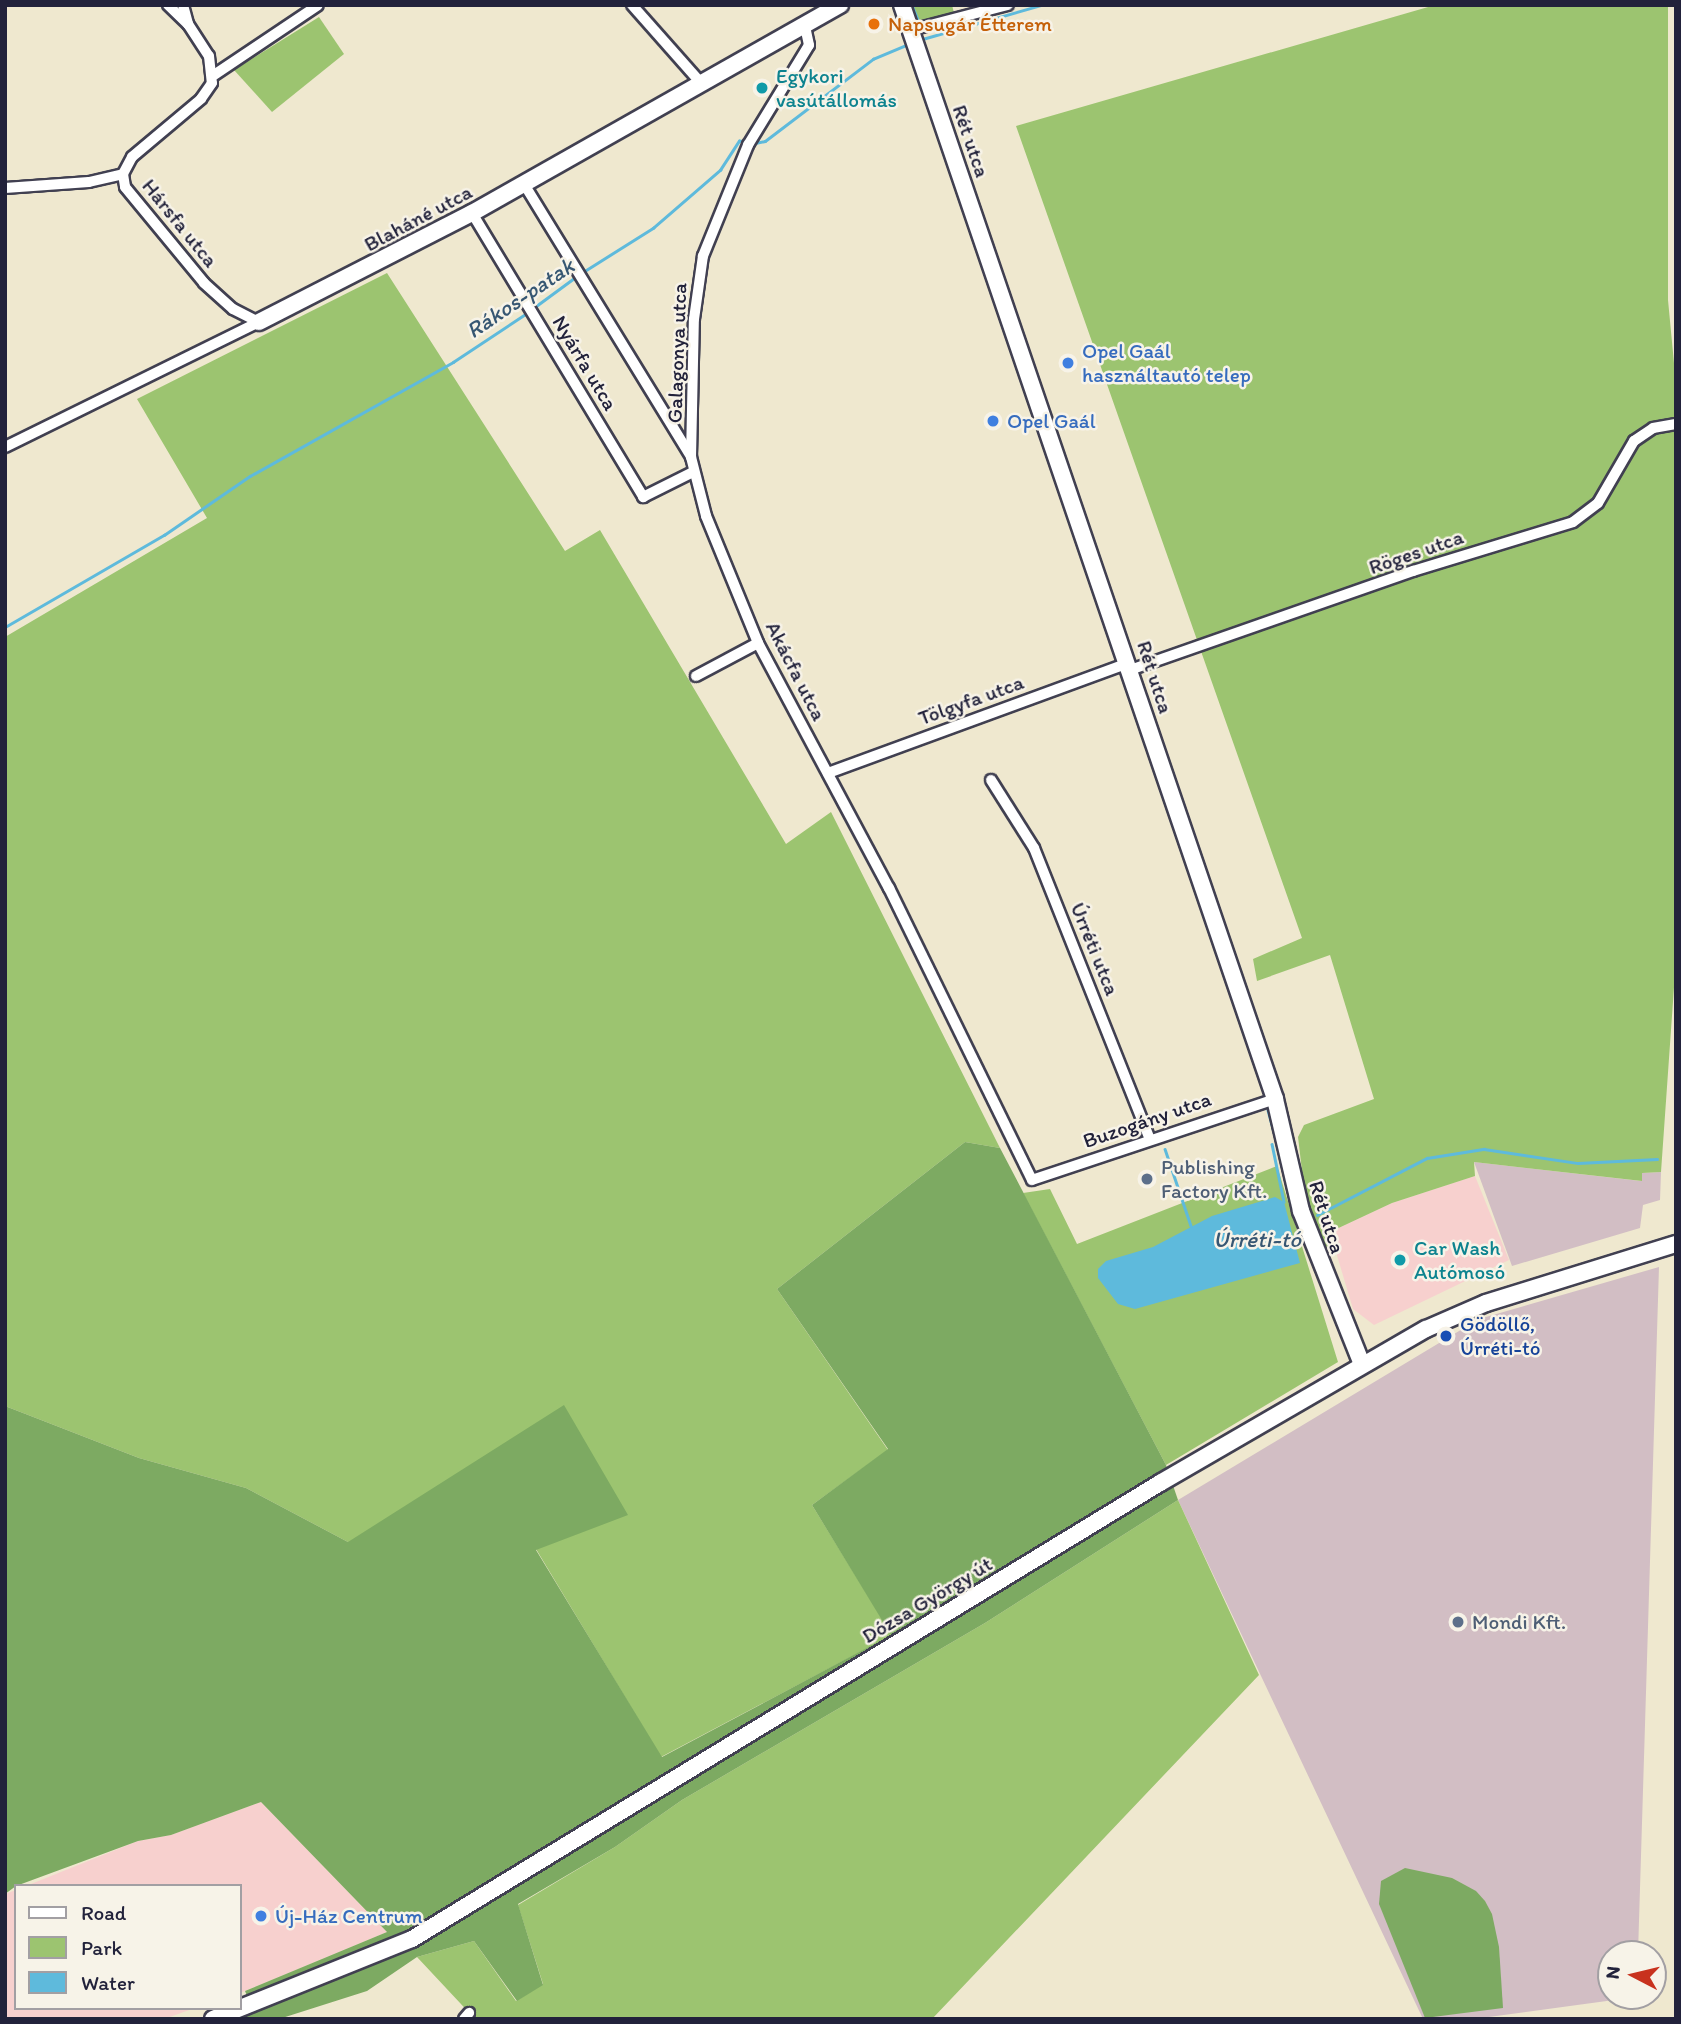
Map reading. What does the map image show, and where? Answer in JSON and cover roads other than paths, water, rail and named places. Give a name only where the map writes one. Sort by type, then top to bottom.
[{"type":"street","points":[[168,5],[188,24],[209,56],[214,75],[318,5]]},
{"type":"street","points":[[183,5],[188,24]]},
{"type":"street","points":[[632,5],[702,83]]},
{"type":"street","name":"Blaháné utca","points":[[5,447],[472,213],[840,5]]},
{"type":"street","name":"Rét utca","points":[[902,5],[1275,1099],[1301,1211],[1362,1364]]},
{"type":"street","points":[[913,37],[1008,5]]},
{"type":"street","name":"Galagonya utca","points":[[691,457],[700,269],[717,213],[751,141],[809,45],[804,26]]},
{"type":"street","name":"Hársfa utca","points":[[214,75],[201,99],[132,157],[123,174],[136,206],[182,260],[233,309],[259,322]]},
{"type":"street","points":[[5,188],[89,182],[123,174]]},
{"type":"street","name":"Akácfa utca","points":[[524,184],[691,457],[726,569],[758,643],[828,773],[1032,1180]]},
{"type":"street","name":"Nyárfa utca","points":[[472,213],[643,497],[694,472]]},
{"type":"street","name":"Röges utca","points":[[1129,666],[1424,567],[1573,522],[1598,503],[1634,441],[1646,431],[1676,424]]},
{"type":"street","points":[[696,676],[758,643]]},
{"type":"street","name":"Tölgyfa utca","points":[[828,773],[1129,666]]},
{"type":"street","name":"Úrréti utca","points":[[991,780],[1034,848],[1150,1139]]},
{"type":"street","name":"Buzogány utca","points":[[1032,1180],[1275,1099]]},
{"type":"street","name":"Dózsa György út","points":[[242,2007],[412,1939],[1362,1364],[1486,1303],[1676,1244]]},
{"type":"street","name":"Dózsa György út","points":[[212,2019],[234,2010]]},
{"type":"water","name":"Úrréti-tó","points":[[1275,1197],[1284,1202],[1300,1263],[1135,1309],[1118,1304],[1098,1278],[1098,1269],[1106,1261],[1153,1247],[1212,1216]]},
{"type":"waterway","points":[[912,5],[918,20]]},
{"type":"waterway","name":"Rákos-patak","points":[[919,40],[1041,5]]},
{"type":"waterway","name":"Rákos-patak","points":[[755,143],[765,141],[873,59],[909,44]]},
{"type":"waterway","name":"Rákos-patak","points":[[583,272],[653,228],[720,170],[739,141],[749,140]]},
{"type":"waterway","name":"Rákos-patak","points":[[532,309],[577,276]]},
{"type":"waterway","name":"Rákos-patak","points":[[5,627],[164,535],[250,476],[453,362],[527,313]]},
{"type":"waterway","points":[[1268,1110],[1274,1132]]},
{"type":"waterway","points":[[1272,1144],[1284,1202]]},
{"type":"waterway","points":[[1165,1149],[1191,1226]]},
{"type":"waterway","points":[[1317,1215],[1427,1158],[1484,1149],[1578,1163],[1657,1159]]},
{"type":"place","name":"Napsugár Étterem","points":[[874,24]]},
{"type":"place","name":"Egykori vasútállomás","points":[[762,88]]},
{"type":"place","name":"Opel Gaál használtautó telep","points":[[1068,363]]},
{"type":"place","name":"Opel Gaál","points":[[993,421]]},
{"type":"place","name":"Publishing Factory Kft.","points":[[1147,1179]]},
{"type":"place","name":"Car Wash Autómosó","points":[[1400,1260]]},
{"type":"place","name":"Gödöllő, Úrréti-tó","points":[[1446,1336]]},
{"type":"place","name":"Mondi Kft.","points":[[1458,1622]]},
{"type":"place","name":"Új-Ház Centrum","points":[[261,1916]]}]
